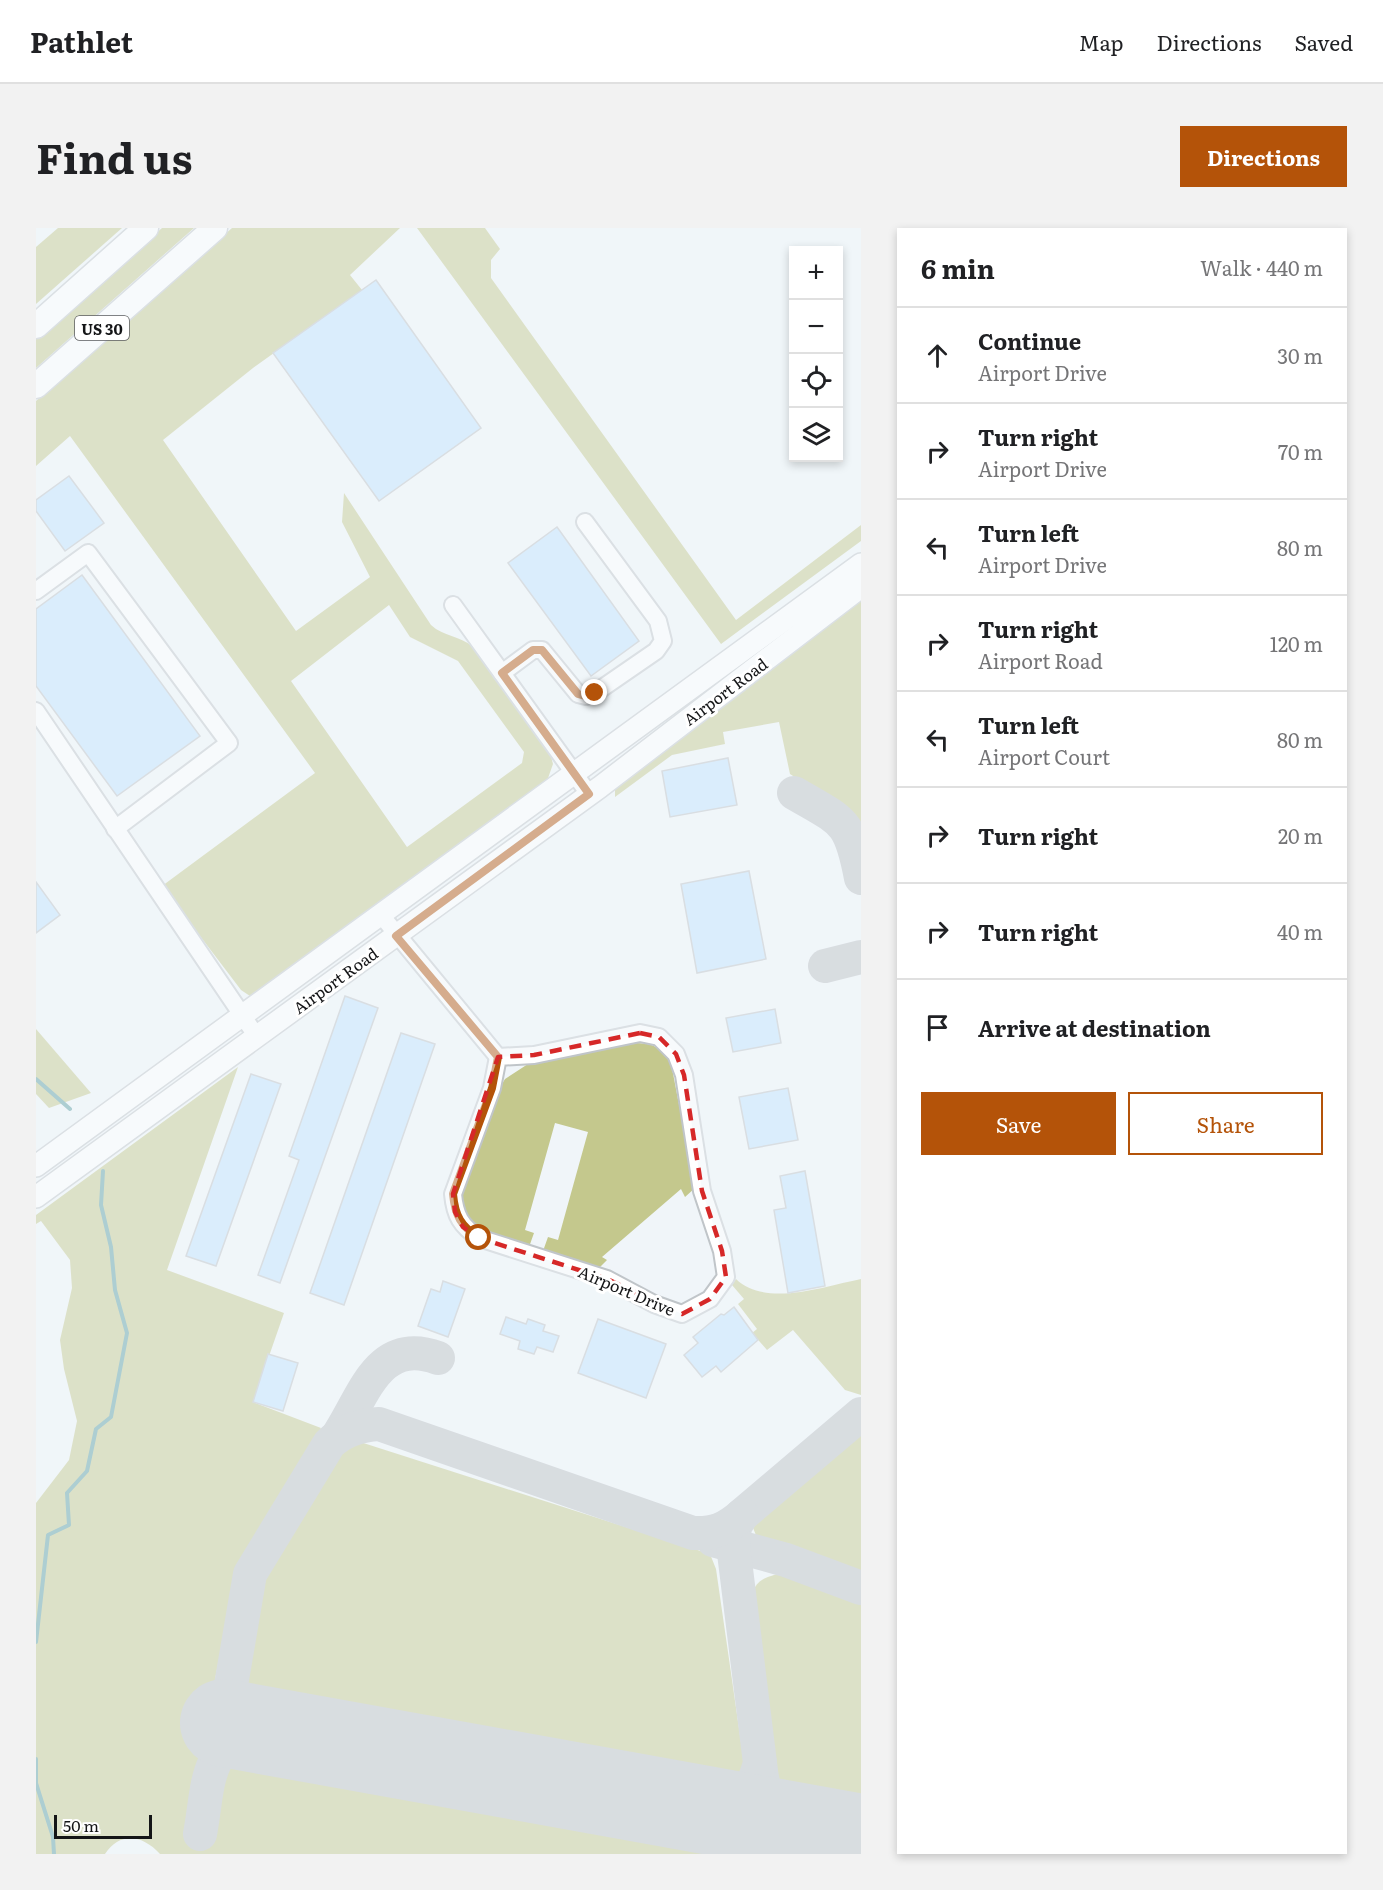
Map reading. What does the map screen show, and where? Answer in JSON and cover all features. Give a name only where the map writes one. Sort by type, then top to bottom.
[{"type":"highway","name":"US 30","points":[[36,326],[146,228]]},
{"type":"highway","name":"US 30","points":[[36,386],[215,228]]},
{"type":"main road","name":"Airport Road","points":[[38,1161],[242,1017],[861,564]]},
{"type":"main road","name":"Airport Road","points":[[36,1197],[589,794],[861,587]]},
{"type":"street","points":[[502,673],[533,650],[542,650],[578,694],[585,696],[595,693],[656,651],[663,641],[658,621],[585,522]]},
{"type":"street","points":[[36,591],[88,553],[229,743],[115,829]]},
{"type":"street","points":[[453,605],[589,794]]},
{"type":"street","points":[[36,711],[257,1036]]},
{"type":"street","points":[[381,915],[498,1057]]},
{"type":"street","name":"Airport Drive","points":[[640,1033],[659,1037],[676,1054],[684,1075],[702,1191],[723,1251],[726,1277],[710,1299],[682,1314],[654,1304],[607,1279],[479,1238],[464,1227],[455,1212],[453,1194],[492,1088],[498,1057],[534,1055],[640,1033]]},
{"type":"highlighted area","points":[[640,1033],[659,1037],[676,1054],[684,1075],[702,1191],[722,1251],[726,1277],[710,1299],[682,1314],[607,1279],[479,1238],[463,1227],[455,1212],[453,1194],[498,1057],[534,1055]]},
{"type":"green space","points":[[58,228],[122,228],[36,304],[36,247]]},
{"type":"green space","points":[[162,228],[194,228],[36,368],[36,339]]},
{"type":"green space","points":[[232,228],[400,228],[350,275],[362,290],[253,368],[163,440],[296,631],[370,577],[342,522],[344,493],[431,625],[473,647],[550,753],[553,764],[547,781],[259,994],[250,996],[241,990],[162,886],[315,773],[70,436],[36,466],[36,401]],"holes":[[[389,605],[410,637],[458,661],[524,752],[522,763],[407,847],[291,681]]]},
{"type":"green space","points":[[417,228],[485,228],[500,249],[491,260],[491,278],[736,620],[861,525],[861,541],[721,644]]},
{"type":"green space","points":[[861,596],[861,837],[846,811],[790,774],[779,722],[723,732],[725,744],[672,755],[615,797],[615,787]]},
{"type":"green space","points":[[36,1029],[91,1093],[49,1108],[36,1094]]},
{"type":"green space","points":[[637,1043],[657,1047],[671,1063],[695,1188],[685,1197],[681,1189],[602,1257],[607,1260],[597,1270],[543,1251],[548,1237],[558,1240],[588,1132],[555,1123],[525,1230],[534,1233],[529,1247],[470,1226],[459,1196],[496,1094],[505,1079],[528,1064]]},
{"type":"green space","points":[[238,1067],[167,1270],[284,1313],[253,1402],[321,1428],[236,1571],[186,1830],[208,1834],[220,1765],[231,1747],[823,1854],[160,1854],[146,1843],[132,1838],[118,1842],[105,1854],[36,1854],[36,1503],[69,1460],[77,1421],[64,1369],[60,1340],[72,1288],[70,1260],[41,1221],[36,1224],[36,1215]]},
{"type":"green space","points":[[736,1279],[749,1288],[779,1294],[814,1290],[861,1279],[861,1395],[845,1390],[793,1330],[767,1350],[752,1333],[757,1329],[738,1304],[744,1299],[732,1285]]},
{"type":"green space","points":[[861,1427],[861,1578],[757,1538],[750,1520]]},
{"type":"green space","points":[[354,1440],[710,1554],[716,1569],[744,1763],[742,1781],[728,1792],[246,1706],[242,1681],[259,1578],[336,1452]]},
{"type":"green space","points":[[784,1573],[861,1601],[861,1815],[775,1800],[750,1616],[753,1591],[756,1586],[766,1578]]},
{"type":"building","points":[[376,280],[481,428],[379,501],[273,353]]},
{"type":"building","points":[[69,476],[104,523],[65,551],[36,511],[36,500]]},
{"type":"building","points":[[557,527],[639,641],[591,676],[508,563]]},
{"type":"building","points":[[82,575],[200,736],[117,796],[36,686],[36,609]]},
{"type":"building","points":[[728,758],[737,805],[670,817],[662,771]]},
{"type":"building","points":[[749,871],[766,959],[697,973],[681,884]]},
{"type":"building","points":[[36,882],[60,915],[36,933]]},
{"type":"building","points":[[345,996],[378,1008],[280,1283],[258,1275],[299,1160],[289,1156]]},
{"type":"building","points":[[775,1009],[781,1043],[733,1052],[726,1018]]},
{"type":"building","points":[[401,1033],[435,1044],[344,1305],[310,1293]]},
{"type":"building","points":[[251,1074],[281,1084],[216,1266],[186,1256]]},
{"type":"building","points":[[788,1088],[798,1140],[749,1149],[739,1097]]},
{"type":"building","points":[[805,1171],[825,1286],[788,1293],[774,1210],[786,1208],[780,1176]]},
{"type":"building","points":[[443,1281],[465,1289],[448,1337],[418,1326],[431,1289],[440,1292]]},
{"type":"building","points":[[734,1307],[758,1340],[721,1372],[716,1366],[702,1377],[684,1355],[698,1343],[693,1337],[721,1314],[724,1315]]},
{"type":"building","points":[[506,1317],[526,1324],[528,1319],[545,1325],[543,1331],[559,1336],[553,1352],[537,1347],[534,1354],[518,1349],[520,1341],[500,1334]]},
{"type":"building","points":[[598,1319],[666,1344],[646,1398],[578,1373]]},
{"type":"building","points":[[268,1354],[298,1363],[283,1411],[253,1402]]},
{"type":"waterway","points":[[36,1079],[70,1109]]},
{"type":"waterway","points":[[36,1642],[48,1535],[69,1525],[67,1493],[87,1471],[96,1429],[111,1417],[127,1333],[115,1290],[111,1247],[101,1205],[103,1171]]},
{"type":"waterway","points":[[36,1759],[36,1783],[53,1837],[54,1854]]},
{"type":"taxiway","points":[[794,793],[824,810],[842,825],[853,844],[861,878]]},
{"type":"taxiway","points":[[825,966],[861,957]]},
{"type":"taxiway","points":[[337,1437],[365,1389],[386,1363],[400,1355],[417,1353],[438,1358]]},
{"type":"taxiway","points":[[589,1787],[709,1808],[729,1805],[749,1790],[760,1763],[733,1545],[735,1526],[742,1515],[861,1414]]},
{"type":"taxiway","points":[[200,1834],[208,1785],[217,1759],[237,1737],[253,1728],[240,1712],[230,1691],[250,1574],[329,1444],[340,1435],[359,1427],[379,1424],[693,1533],[719,1530],[742,1515]]},
{"type":"taxiway","points":[[713,1540],[786,1560],[861,1588]]},
{"type":"taxiway","points":[[760,1763],[764,1786],[770,1802],[779,1814],[805,1827],[861,1836]]},
{"type":"runway","points":[[224,1723],[861,1838]]},
{"type":"route","points":[[479,1238],[464,1227],[455,1212],[453,1194],[492,1088],[498,1057],[396,936],[589,794],[502,673],[533,650],[542,650],[578,694],[585,696],[595,693]]}]
